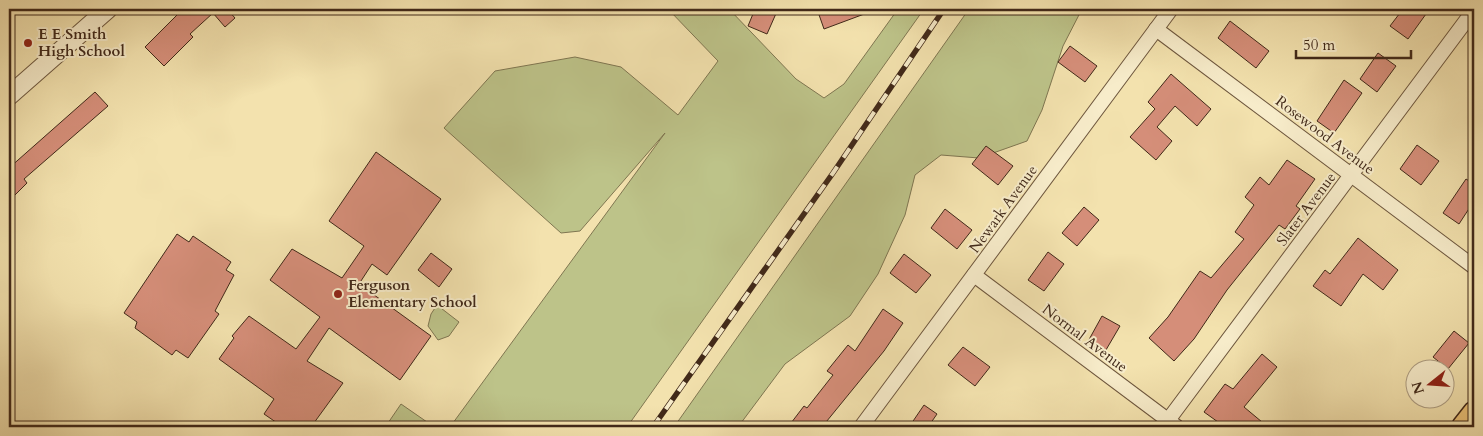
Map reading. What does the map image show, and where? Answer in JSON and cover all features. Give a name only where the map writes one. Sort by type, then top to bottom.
[{"type":"street","points":[[9,96],[108,9]]},
{"type":"street","name":"Newark Avenue","points":[[861,427],[1171,9]]},
{"type":"street","name":"Slater Avenue","points":[[1169,425],[1474,10]]},
{"type":"street","name":"Rosewood Avenue","points":[[1156,29],[1474,267]]},
{"type":"street","name":"Normal Avenue","points":[[974,275],[1169,425]]},
{"type":"green space","points":[[668,9],[729,9],[796,79],[824,98],[844,84],[898,9],[924,9],[627,427],[450,427],[665,133],[580,231],[561,233],[444,128],[495,71],[575,57],[621,67],[678,115],[718,61]]},
{"type":"green space","points":[[969,9],[1082,9],[1063,46],[1042,110],[1027,141],[979,158],[941,155],[915,175],[905,215],[878,274],[850,316],[785,364],[738,427],[674,427]]},
{"type":"green space","points":[[437,305],[459,322],[449,336],[438,340],[428,326],[431,314]]},
{"type":"green space","points":[[401,404],[427,422],[423,427],[394,427],[388,423]]},
{"type":"building","points":[[183,9],[227,9],[235,18],[225,27],[213,13],[190,34],[193,37],[164,66],[145,47]]},
{"type":"building","points":[[755,9],[778,9],[767,34],[748,26]]},
{"type":"building","points":[[817,9],[875,9],[875,10],[824,29]]},
{"type":"building","points":[[1403,9],[1419,9],[1426,14],[1408,39],[1390,26]]},
{"type":"building","points":[[1230,21],[1269,51],[1256,68],[1218,38]]},
{"type":"building","points":[[1070,46],[1097,66],[1085,82],[1058,62]]},
{"type":"building","points":[[1378,53],[1396,66],[1377,92],[1360,79]]},
{"type":"building","points":[[1171,74],[1211,109],[1197,126],[1175,106],[1157,127],[1172,141],[1156,160],[1130,137],[1155,109],[1148,102]]},
{"type":"building","points":[[1344,80],[1362,93],[1334,133],[1317,121]]},
{"type":"building","points":[[95,92],[108,106],[24,179],[27,183],[9,201],[9,168]]},
{"type":"building","points":[[1417,145],[1439,161],[1421,185],[1400,169]]},
{"type":"building","points":[[986,146],[1013,166],[998,185],[972,164]]},
{"type":"building","points":[[376,152],[441,199],[387,275],[372,264],[359,284],[431,336],[400,380],[329,328],[307,361],[343,383],[311,427],[283,427],[264,414],[274,399],[219,359],[234,338],[232,336],[249,316],[296,349],[320,317],[270,280],[292,249],[342,278],[364,246],[329,221]]},
{"type":"building","points":[[1287,160],[1315,179],[1296,206],[1300,209],[1285,229],[1279,225],[1227,290],[1194,339],[1174,361],[1149,338],[1168,317],[1200,271],[1211,278],[1244,239],[1235,232],[1254,205],[1245,197],[1260,177],[1269,185]]},
{"type":"building","points":[[1466,179],[1474,184],[1474,201],[1459,224],[1443,213]]},
{"type":"building","points":[[1084,207],[1099,220],[1077,246],[1062,233]]},
{"type":"building","points":[[945,209],[972,230],[957,249],[931,228]]},
{"type":"building","points":[[177,234],[189,242],[193,236],[231,262],[226,270],[234,275],[215,311],[219,314],[188,358],[176,350],[172,355],[135,328],[137,322],[124,313]]},
{"type":"building","points":[[1358,238],[1398,270],[1383,290],[1363,274],[1341,306],[1313,286],[1325,270],[1330,274]]},
{"type":"building","points":[[1048,252],[1064,264],[1044,291],[1028,280]]},
{"type":"building","points":[[431,253],[452,269],[439,287],[418,270]]},
{"type":"building","points":[[904,254],[931,275],[916,293],[890,273]]},
{"type":"building","points":[[883,309],[903,323],[884,351],[822,427],[788,427],[804,406],[807,408],[833,375],[827,371],[848,345],[855,351]]},
{"type":"building","points":[[1102,316],[1120,326],[1103,355],[1086,345]]},
{"type":"building","points":[[1454,331],[1469,343],[1456,359],[1433,357]]},
{"type":"building","points":[[963,347],[990,367],[975,386],[948,365]]},
{"type":"building","points":[[1262,354],[1277,367],[1244,407],[1268,427],[1225,427],[1204,412],[1225,384],[1233,389]]},
{"type":"building","points":[[924,405],[937,414],[928,427],[909,427]]},
{"type":"railway","points":[[653,427],[833,173],[944,9]]},
{"type":"place","name":"E E Smith High School","points":[[28,43]]},
{"type":"place","name":"Ferguson Elementary School","points":[[338,294]]}]
